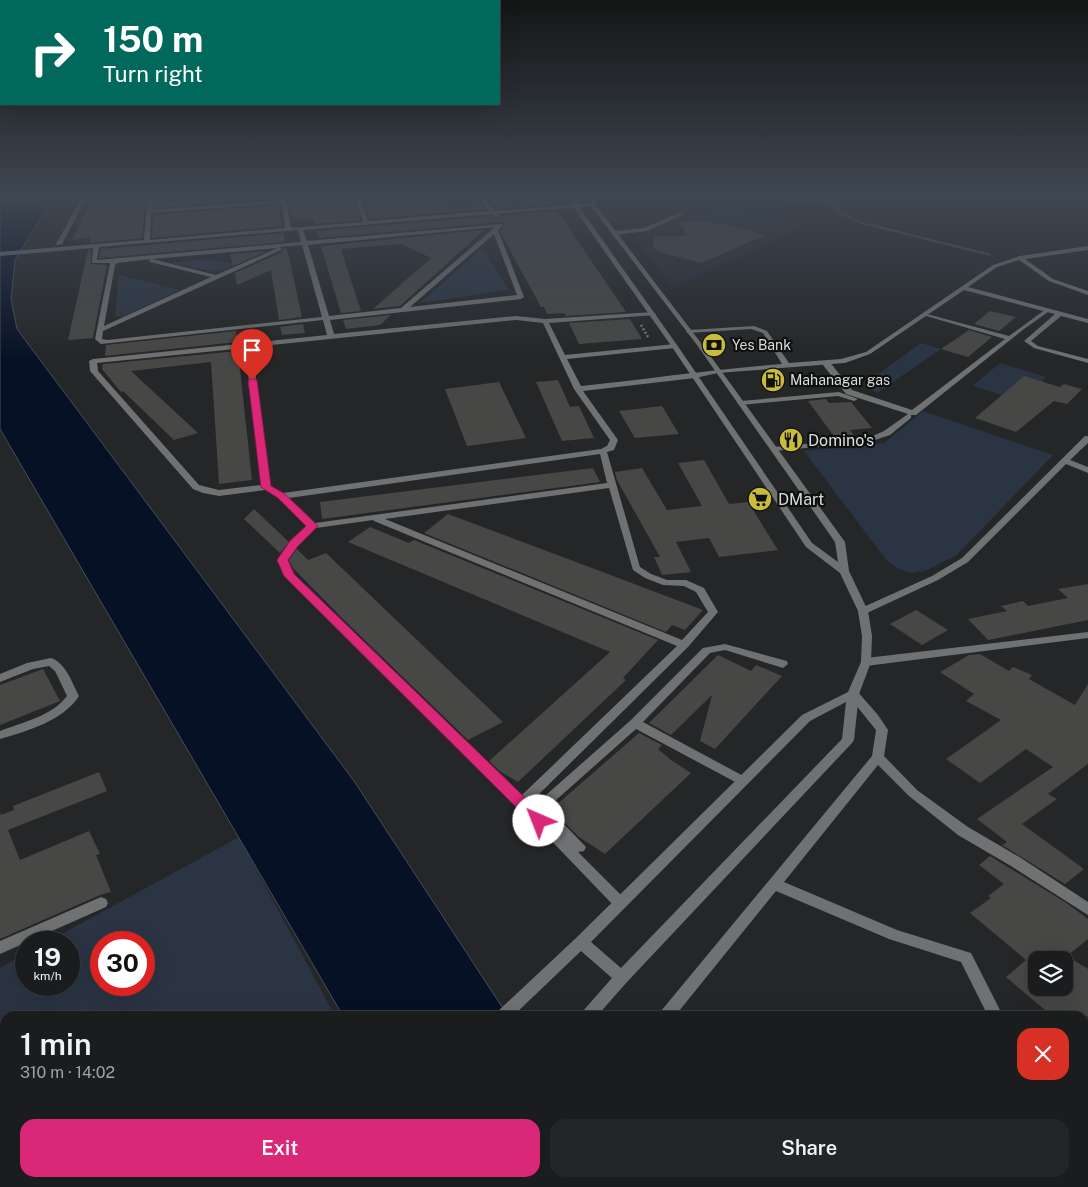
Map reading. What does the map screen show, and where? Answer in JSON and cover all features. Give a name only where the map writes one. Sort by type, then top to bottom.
[{"type":"street","points":[[0,254],[43,250]]},
{"type":"street","points":[[95,250],[94,262],[232,250]]},
{"type":"street","points":[[100,330],[276,250]]},
{"type":"street","points":[[306,250],[331,336]]},
{"type":"street","points":[[404,309],[472,250]]},
{"type":"street","points":[[115,261],[112,265],[98,339],[100,342],[521,297],[503,250]]},
{"type":"street","points":[[607,250],[675,346],[809,545],[844,571]]},
{"type":"street","points":[[592,1011],[622,977],[848,740],[853,694],[866,662],[867,636],[863,611],[844,571],[840,542],[718,371],[627,250]]},
{"type":"street","points":[[578,389],[695,376],[718,371],[826,363],[856,358],[868,353],[995,266],[1020,258],[1072,250]]},
{"type":"street","points":[[1020,258],[1051,280],[1088,293]]},
{"type":"street","points":[[143,259],[217,277]]},
{"type":"street","points":[[965,288],[1088,321]]},
{"type":"street","points":[[923,316],[1010,338],[1048,310]]},
{"type":"street","points":[[312,526],[282,496],[266,487],[219,493],[196,487],[94,371],[93,361],[516,318],[545,321],[653,314]]},
{"type":"street","points":[[1061,314],[1027,341],[1036,347],[1088,361]]},
{"type":"street","points":[[826,363],[849,392],[913,413],[1008,340],[923,316]]},
{"type":"street","points":[[282,496],[611,448],[614,440],[578,389],[545,321]]},
{"type":"street","points":[[689,332],[752,327],[761,330],[765,332],[787,366]]},
{"type":"street","points":[[248,345],[266,487]]},
{"type":"street","points":[[562,357],[675,346]]},
{"type":"street","points":[[741,403],[839,394],[908,416],[886,433],[869,440],[774,449]]},
{"type":"street","points":[[863,611],[934,578],[965,560],[1088,438]]},
{"type":"street","points":[[522,803],[684,645],[713,612],[700,590],[686,584],[666,583],[648,576],[636,568],[603,450]]},
{"type":"street","points":[[1065,460],[1088,470]]},
{"type":"street","points":[[612,485],[312,526],[294,544],[282,560],[290,576],[522,803],[620,903]]},
{"type":"street","points":[[375,518],[684,645]]},
{"type":"street","points":[[866,662],[1088,635]]},
{"type":"street","points":[[579,847],[553,820],[546,806],[550,798],[635,723],[707,650],[725,647],[783,664]]},
{"type":"street","points":[[0,678],[31,666],[51,662],[58,669],[73,696],[69,703],[59,712],[0,735]]},
{"type":"street","points":[[670,1011],[878,757],[882,730],[853,694]]},
{"type":"street","points":[[508,1011],[581,942],[806,718],[853,694]]},
{"type":"street","points":[[635,723],[743,781]]},
{"type":"street","points":[[878,757],[913,793],[963,831],[1016,862],[1088,909]]},
{"type":"street","points":[[774,884],[894,934],[966,956],[994,1011]]},
{"type":"street","points":[[0,948],[101,903]]},
{"type":"street","points":[[581,942],[622,977]]},
{"type":"path","points":[[972,250],[1011,260]]},
{"type":"shaded area","points":[[0,250],[21,250],[15,260],[11,299],[17,329],[354,781],[505,1011],[340,1011],[0,429]]},
{"type":"shaded area","points":[[479,250],[484,250],[509,290],[420,303]]},
{"type":"shaded area","points":[[644,250],[753,250],[673,288]]},
{"type":"shaded area","points":[[206,259],[236,264],[216,272],[169,263]]},
{"type":"shaded area","points":[[119,275],[179,290],[123,317],[115,316]]},
{"type":"shaded area","points":[[921,343],[941,349],[877,393],[863,385]]},
{"type":"shaded area","points":[[1000,363],[1046,377],[1022,401],[972,386]]},
{"type":"shaded area","points":[[923,411],[1053,455],[957,555],[925,571],[912,573],[900,570],[887,561],[804,451],[884,443]]},
{"type":"shaded area","points":[[239,837],[332,1011],[0,1011],[0,968],[15,960],[15,996],[80,996],[80,931],[67,931]]},
{"type":"building","points":[[88,250],[91,250],[91,264],[107,265],[93,338],[68,340]]},
{"type":"building","points":[[101,250],[187,250],[99,258]]},
{"type":"building","points":[[287,250],[289,257],[302,317],[279,320],[271,270],[237,285],[235,273]]},
{"type":"building","points":[[322,250],[341,250],[361,311],[341,313]]},
{"type":"building","points":[[415,250],[461,250],[400,306],[373,309],[431,258]]},
{"type":"building","points":[[510,250],[584,250],[626,312],[566,316],[564,313],[547,314],[544,307],[541,307]]},
{"type":"building","points":[[657,250],[730,250],[702,263]]},
{"type":"building","points":[[267,251],[233,266],[230,254]]},
{"type":"building","points":[[990,311],[1016,317],[999,331],[974,324]]},
{"type":"building","points":[[391,315],[380,325],[346,329],[343,320]]},
{"type":"building","points":[[630,319],[642,339],[579,344],[569,323]]},
{"type":"building","points":[[303,324],[305,333],[282,335],[280,327]]},
{"type":"building","points":[[969,330],[992,337],[968,357],[941,349]]},
{"type":"building","points":[[236,331],[237,342],[105,356],[106,345]]},
{"type":"building","points":[[238,351],[252,480],[219,484],[211,362],[131,371],[198,433],[174,440],[123,391],[121,392],[102,369],[103,364]]},
{"type":"building","points":[[1024,376],[1060,387],[1064,384],[1082,389],[1067,404],[1054,401],[1016,432],[975,418]]},
{"type":"building","points":[[558,380],[570,407],[579,406],[594,438],[562,441],[536,382]]},
{"type":"building","points":[[499,382],[526,438],[467,446],[445,389]]},
{"type":"building","points":[[826,399],[829,403],[851,402],[872,428],[850,430],[855,437],[836,439],[808,401]]},
{"type":"building","points":[[662,406],[679,434],[635,438],[619,411]]},
{"type":"building","points":[[704,460],[729,504],[748,502],[778,550],[719,557],[709,538],[676,542],[691,572],[662,575],[654,557],[660,557],[617,480],[615,472],[642,468],[667,510],[702,506],[678,463]]},
{"type":"building","points":[[593,468],[600,482],[322,519],[320,502]]},
{"type":"building","points":[[254,509],[289,542],[280,553],[244,519]]},
{"type":"building","points":[[448,514],[703,610],[685,630],[672,625],[666,632],[424,533]]},
{"type":"building","points":[[370,527],[409,543],[414,540],[658,640],[623,678],[626,680],[518,782],[501,772],[489,761],[610,652],[348,542]]},
{"type":"building","points":[[297,549],[308,560],[326,553],[503,722],[468,740],[293,568],[289,560]]},
{"type":"building","points":[[1088,584],[1088,620],[988,640],[968,619],[1007,611],[1001,606],[1023,601],[1028,606],[1068,598],[1058,589]]},
{"type":"building","points":[[916,610],[948,630],[922,645],[890,624]]},
{"type":"building","points":[[980,654],[1009,671],[1013,667],[1032,675],[1029,679],[1075,705],[1088,684],[1088,764],[1048,794],[1057,799],[1022,824],[1084,869],[1065,884],[1002,845],[1007,842],[977,819],[1053,767],[1026,749],[980,783],[946,759],[1001,720],[966,701],[974,694],[940,672],[969,655]]},
{"type":"building","points":[[718,655],[751,671],[756,665],[782,676],[715,749],[700,741],[712,695],[671,735],[649,723]]},
{"type":"building","points":[[43,669],[60,701],[0,725],[0,685]]},
{"type":"building","points":[[639,733],[662,745],[658,749],[691,773],[605,854],[579,837],[562,820],[565,817],[558,812],[555,806]]},
{"type":"building","points":[[99,772],[107,791],[8,830],[20,860],[89,831],[100,854],[96,855],[111,892],[100,895],[0,939],[0,812],[1,815],[14,810],[13,806]]},
{"type":"building","points":[[990,856],[1065,902],[1088,919],[1088,939],[1073,951],[1028,951],[1028,996],[1006,977],[1026,960],[970,913],[991,898],[988,896],[1004,884],[979,865]]},
{"type":"building","points":[[1073,960],[1088,969],[1088,1011],[1046,1011],[1028,996],[1073,996]]},
{"type":"place","name":"Yes Bank","points":[[714,345]]},
{"type":"place","name":"Mahanagar gas","points":[[773,380]]},
{"type":"place","name":"Domino's","points":[[791,440]]},
{"type":"place","name":"DMart","points":[[760,499]]},
{"type":"route","points":[[252,380],[266,487],[282,496],[312,526],[294,544],[282,560],[290,576],[539,821]]}]
